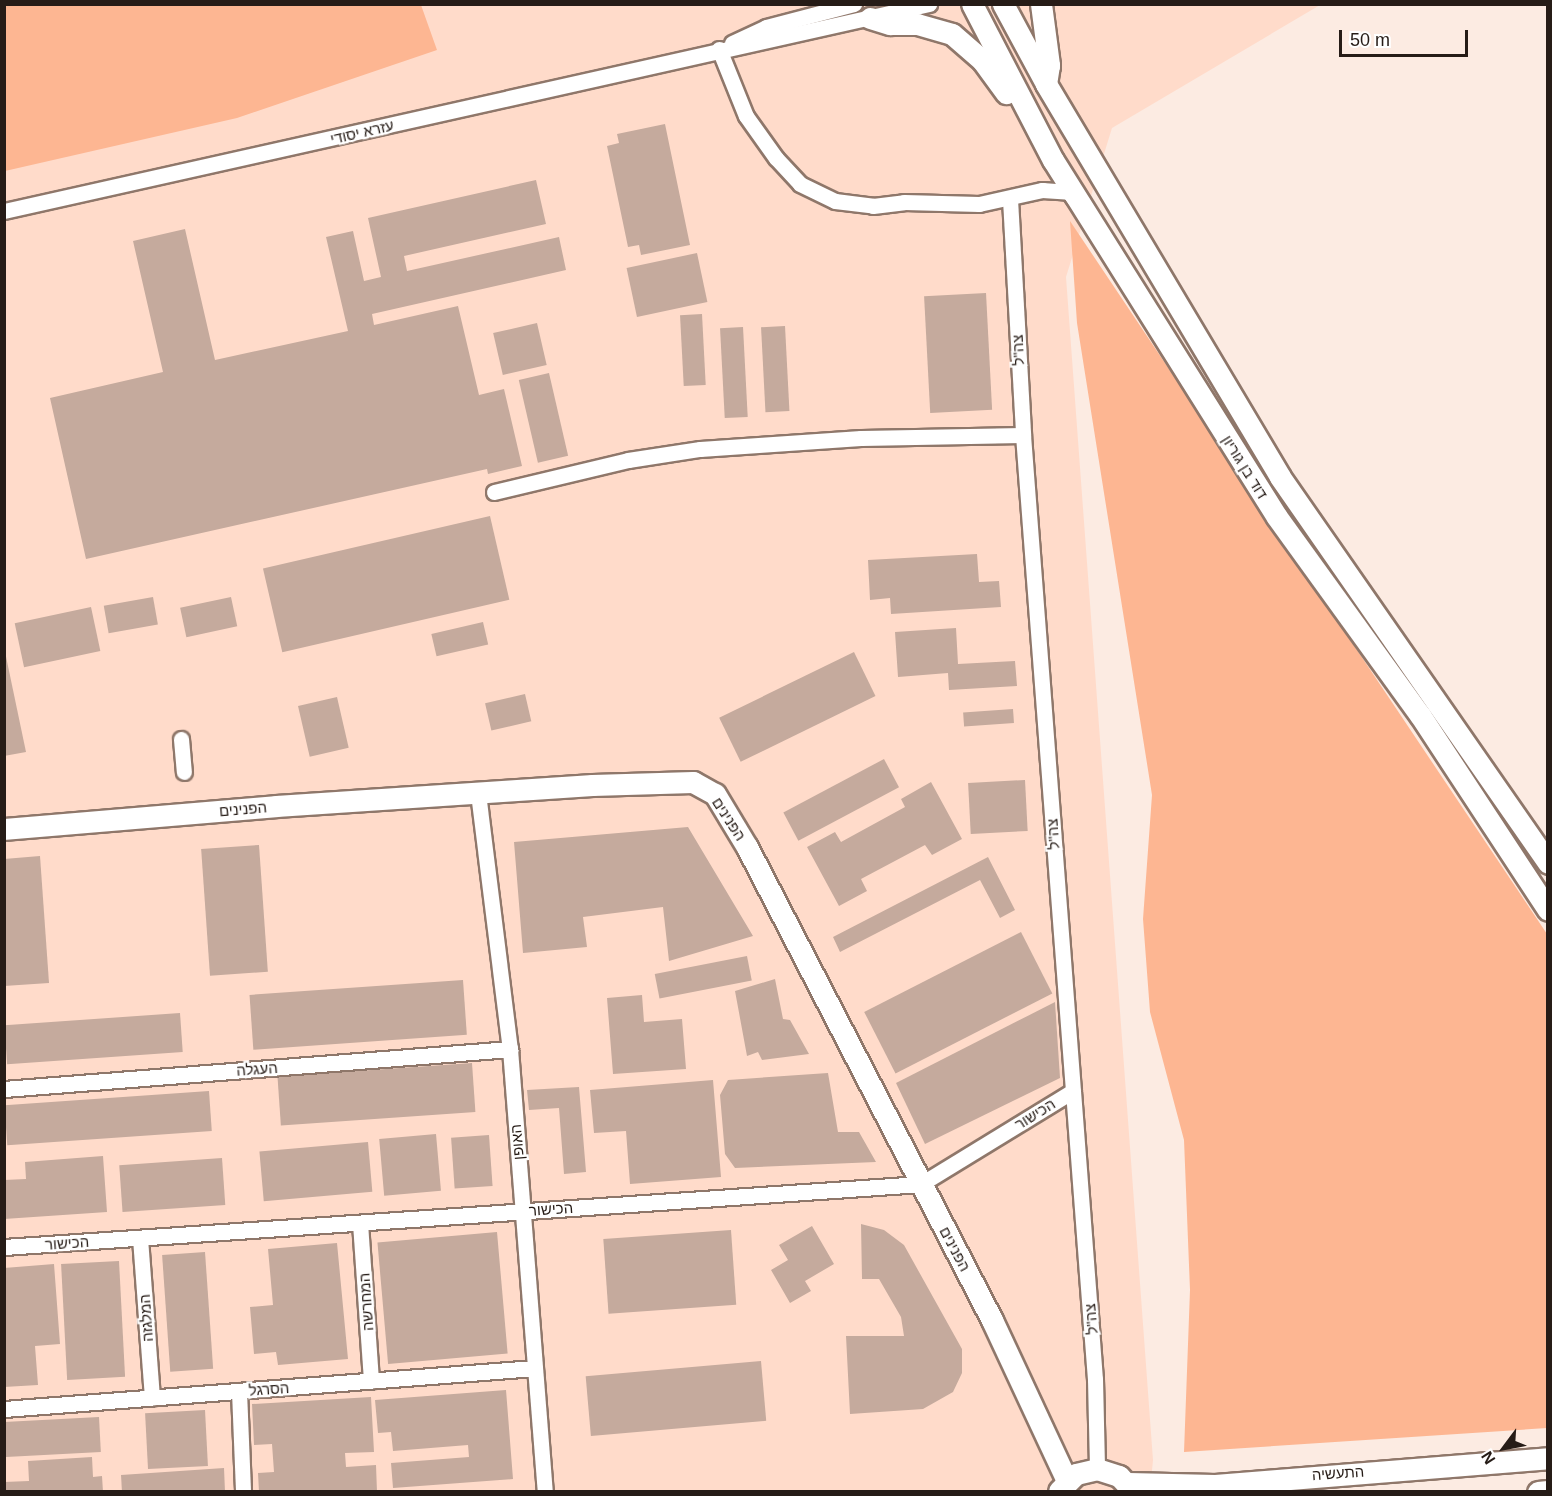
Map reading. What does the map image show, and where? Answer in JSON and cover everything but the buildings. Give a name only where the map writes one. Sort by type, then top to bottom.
[{"type":"main road","name":"דוד בן גוריון","points":[[972,4],[1032,121],[1089,217],[1277,517],[1420,715],[1548,910]]},
{"type":"main road","name":"דוד בן גוריון","points":[[1003,4],[1046,84],[1135,227],[1280,477],[1548,863]]},
{"type":"main road","points":[[1041,4],[1050,64],[1046,84]]},
{"type":"main road","points":[[870,18],[890,24],[916,24],[952,34],[982,60],[1032,121]]},
{"type":"main road","name":"הפנינים","points":[[4,829],[478,793],[693,782],[715,794],[747,847],[992,1320],[1063,1486]]},
{"type":"main road","name":"התעשיה","points":[[1131,1487],[1215,1485],[1548,1458]]},
{"type":"main road","points":[[1063,1486],[1097,1469],[1119,1476],[1131,1487]]},
{"type":"main road","points":[[1538,1491],[1548,1491]]},
{"type":"street","name":"עזרא יסודי","points":[[719,49],[766,27],[854,4]]},
{"type":"street","name":"עזרא יסודי","points":[[4,211],[51,204],[719,49],[765,43],[929,4]]},
{"type":"street","points":[[719,49],[746,117],[800,184],[836,201],[873,206],[904,202],[979,204],[1010,199],[1042,190],[1069,192],[1089,217]]},
{"type":"street","name":"צה\"ל","points":[[1010,199],[1023,435],[1095,1379],[1097,1469]]},
{"type":"street","points":[[494,492],[628,460],[700,449],[861,438],[1023,435]]},
{"type":"street","points":[[181,739],[184,772]]},
{"type":"street","name":"האופן","points":[[478,793],[510,1049],[545,1491]]},
{"type":"street","name":"העגלה","points":[[4,1089],[510,1049]]},
{"type":"street","name":"הכישור","points":[[4,1247],[921,1184],[1072,1091]]},
{"type":"street","name":"המחרשה","points":[[360,1222],[371,1381]]},
{"type":"street","name":"המלגזה","points":[[140,1238],[152,1398]]},
{"type":"street","name":"הסרגל","points":[[4,1409],[534,1368]]},
{"type":"street","points":[[239,1391],[243,1491]]},
{"type":"shaded area","points":[[4,5],[421,5],[437,50],[237,118],[5,171]]},
{"type":"shaded area","points":[[5,5],[1320,5],[1112,128],[1066,277],[1153,1460],[1150,1491],[5,1492]]},
{"type":"shaded area","points":[[1070,221],[1547,934],[1547,1428],[1184,1452],[1190,1290],[1184,1140],[1150,1012],[1143,919],[1152,795],[1077,323]]}]
